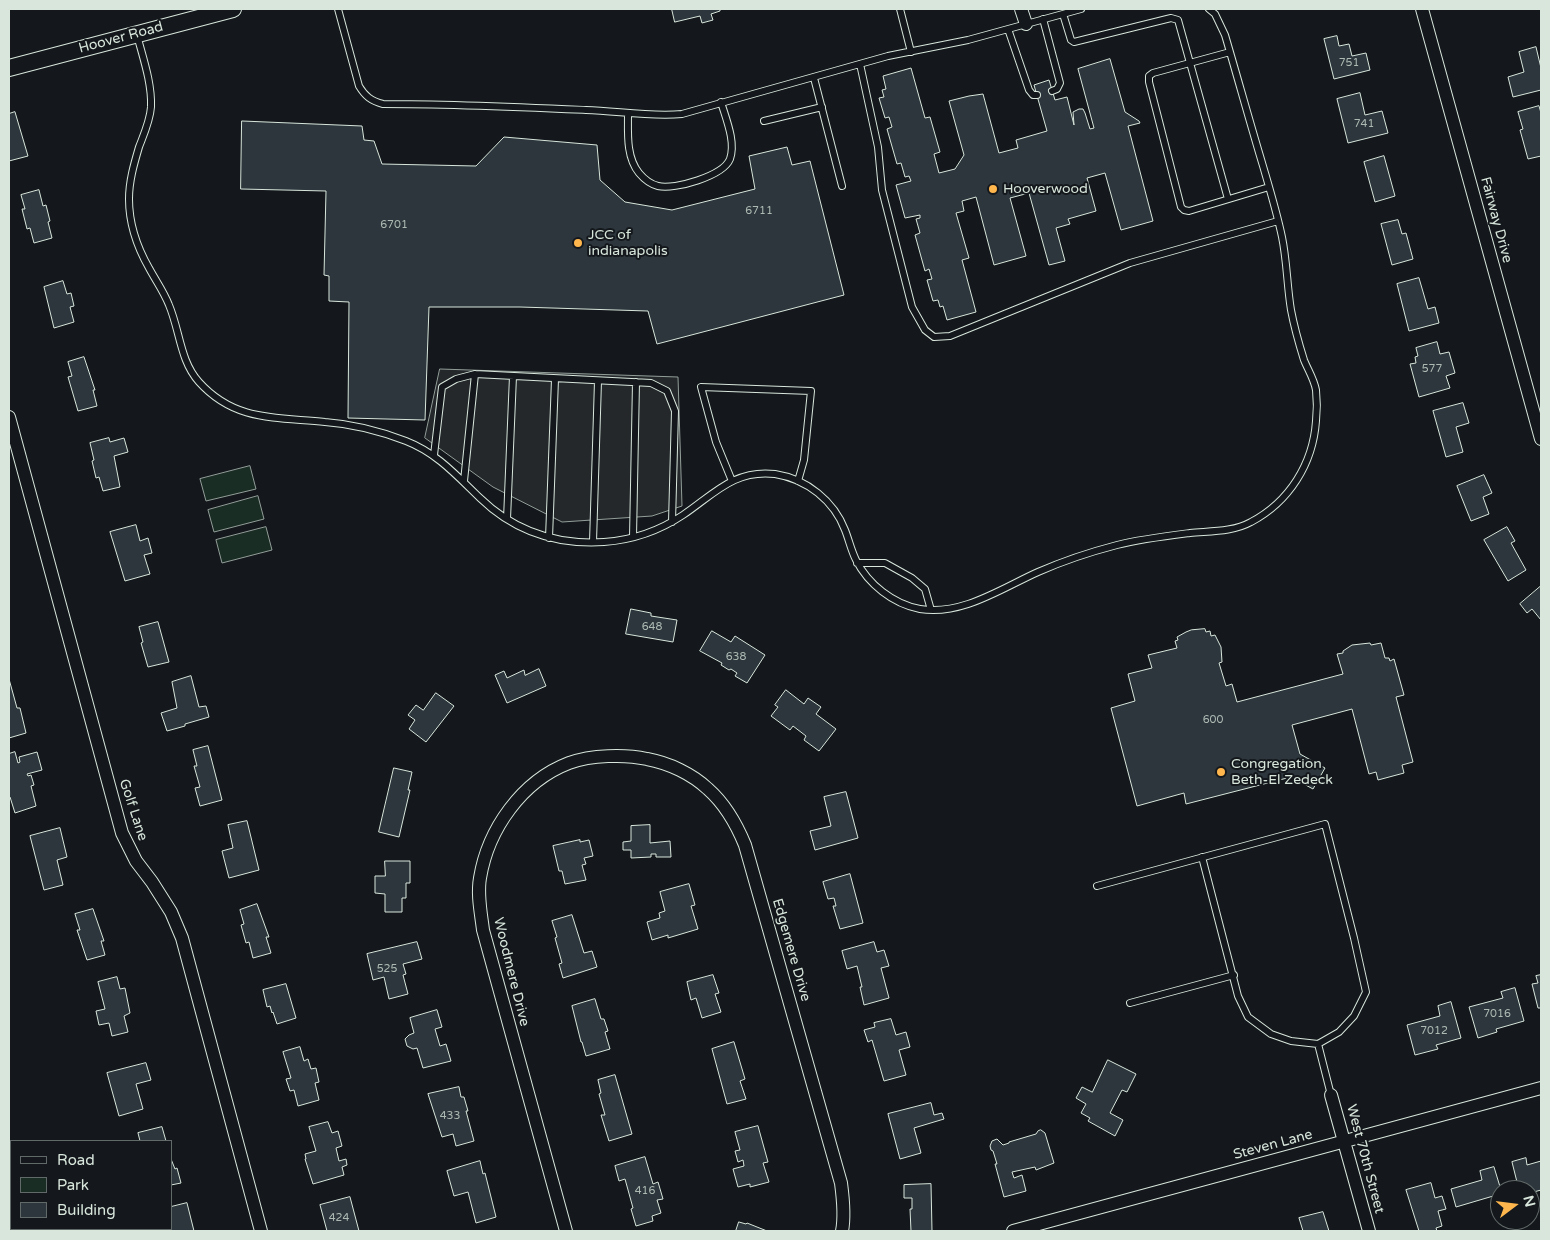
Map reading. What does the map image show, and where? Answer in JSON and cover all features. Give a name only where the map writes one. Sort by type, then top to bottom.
[{"type":"street","name":"Hoover Road","points":[[9,68],[233,9]]},
{"type":"street","points":[[1021,9],[1026,24]]},
{"type":"street","name":"Fairway Drive","points":[[1422,9],[1541,439]]},
{"type":"street","name":"Golf Lane","points":[[9,417],[122,833],[136,862],[152,882],[171,912],[182,938],[261,1231]]},
{"type":"street","name":"Woodmere Drive","points":[[566,1231],[483,930],[479,897],[480,877],[489,845],[504,816],[526,791],[542,778],[571,762],[611,756]]},
{"type":"street","name":"Edgemere Drive","points":[[611,756],[633,756],[660,762],[678,769],[708,788],[726,808],[737,826],[746,845],[840,1183],[843,1196],[842,1231]]},
{"type":"street","name":"Steven Lane","points":[[1013,1231],[1541,1088]]},
{"type":"street","name":"West 70th Street","points":[[1332,1095],[1369,1231]]},
{"type":"lane","points":[[338,9],[359,86],[364,95],[374,102],[383,104],[602,111],[664,115],[682,114],[860,64],[968,40],[1082,9]]},
{"type":"lane","points":[[900,9],[911,52]]},
{"type":"lane","points":[[137,34],[148,75],[151,106],[132,171],[129,198],[132,223],[136,241],[146,263],[169,304],[187,363],[196,379],[214,396],[233,408],[266,418],[350,425],[399,438],[416,445],[434,455],[464,481],[479,498],[506,519],[521,527],[556,540],[603,542],[644,535],[672,522],[724,484],[755,474],[774,474],[798,481],[812,488],[825,498],[835,510],[846,531],[857,563],[866,576],[884,594],[905,605],[923,610],[931,610],[976,602],[1041,570],[1073,558],[1122,544],[1188,533],[1226,530],[1249,524],[1269,510],[1291,490],[1307,462],[1316,424],[1316,387],[1304,358],[1291,309],[1283,241],[1269,187],[1225,35],[1215,14],[1209,9]]},
{"type":"lane","points":[[1063,14],[1071,40],[1074,42],[1171,18],[1175,18],[1180,23],[1228,199]]},
{"type":"lane","points":[[1043,20],[1060,83],[1057,89],[1052,91]]},
{"type":"lane","points":[[1008,29],[1029,90],[1033,95],[1037,95]]},
{"type":"lane","points":[[1230,52],[1153,73],[1149,76],[1181,207],[1189,211],[1269,187]]},
{"type":"lane","points":[[860,64],[878,147],[882,190],[912,307],[925,330],[934,337],[950,336],[1130,264],[1278,221]]},
{"type":"lane","points":[[814,78],[842,186]]},
{"type":"lane","points":[[628,114],[630,149],[638,172],[658,186],[669,186],[701,179],[720,172],[726,166],[731,157],[731,141],[721,102]]},
{"type":"lane","points":[[764,121],[822,107]]},
{"type":"lane","points":[[434,455],[442,387],[456,379],[475,374],[651,384],[668,391],[675,412],[672,522]]},
{"type":"lane","points":[[464,481],[475,374]]},
{"type":"lane","points":[[506,519],[513,376]]},
{"type":"lane","points":[[549,538],[554,378]]},
{"type":"lane","points":[[593,542],[598,381]]},
{"type":"lane","points":[[633,537],[636,382]]},
{"type":"lane","points":[[732,481],[716,442],[701,386],[811,391],[804,460],[798,481]]},
{"type":"lane","points":[[857,563],[885,563],[912,578],[925,589],[931,610]]},
{"type":"lane","points":[[1097,886],[1202,857],[1325,824],[1366,992],[1354,1016],[1339,1032],[1318,1044],[1291,1041],[1271,1034],[1248,1017],[1238,996],[1202,857]]},
{"type":"lane","points":[[1130,1003],[1234,975]]},
{"type":"lane","points":[[1318,1044],[1332,1095]]},
{"type":"green space","points":[[250,466],[256,489],[206,501],[200,479]]},
{"type":"green space","points":[[258,496],[264,519],[214,532],[208,510]]},
{"type":"green space","points":[[266,527],[272,550],[222,563],[216,540]]},
{"type":"shaded area","points":[[440,369],[678,377],[682,506],[652,516],[562,522],[493,487],[425,438]]},
{"type":"building","points":[[672,9],[720,9],[720,11],[711,14],[713,20],[702,23],[700,16],[675,22]]},
{"type":"building","points":[[1337,36],[1339,46],[1349,44],[1352,56],[1366,53],[1370,70],[1334,79],[1324,39]]},
{"type":"building","points":[[1536,47],[1541,68],[1541,90],[1513,97],[1508,77],[1524,72],[1519,52]]},
{"type":"building","name":"Hooverwood","points":[[1110,59],[1125,112],[1140,123],[1128,126],[1153,221],[1121,230],[1105,173],[1087,178],[1096,211],[1068,219],[1070,224],[1056,228],[1065,261],[1049,265],[1029,193],[1010,198],[1026,256],[994,265],[976,197],[962,201],[964,211],[956,213],[969,258],[962,260],[976,312],[947,320],[943,306],[940,307],[938,300],[933,301],[927,280],[932,279],[929,269],[925,271],[915,235],[920,233],[916,219],[920,218],[920,215],[905,218],[896,185],[911,181],[909,176],[905,177],[901,163],[897,164],[887,129],[892,127],[889,117],[885,118],[879,98],[884,97],[882,90],[886,89],[883,76],[911,68],[925,118],[930,117],[940,152],[934,154],[939,173],[955,169],[964,155],[949,101],[983,94],[999,153],[1018,148],[1016,140],[1047,131],[1034,85],[1049,80],[1055,100],[1067,97],[1074,125],[1073,112],[1083,109],[1090,129],[1094,128],[1078,69]]},
{"type":"building","points":[[1360,93],[1365,115],[1382,111],[1388,133],[1348,143],[1337,99]]},
{"type":"building","points":[[1539,106],[1541,113],[1541,156],[1528,159],[1520,130],[1523,129],[1518,112]]},
{"type":"building","points":[[15,112],[28,156],[9,161],[9,114]]},
{"type":"building","name":"JCC of indianapolis","points":[[242,121],[362,126],[364,140],[374,141],[382,164],[476,166],[504,137],[597,145],[600,180],[625,202],[672,210],[755,189],[749,156],[787,147],[792,165],[810,161],[844,295],[657,344],[648,311],[520,307],[429,307],[425,420],[348,418],[349,302],[329,301],[329,276],[324,275],[326,191],[241,189]]},
{"type":"building","points":[[1384,156],[1395,196],[1375,202],[1364,162]]},
{"type":"building","points":[[39,190],[43,206],[46,205],[52,238],[34,243],[30,228],[27,229],[22,209],[25,209],[21,195]]},
{"type":"building","points":[[1398,220],[1402,234],[1406,233],[1413,259],[1392,265],[1381,224]]},
{"type":"building","points":[[1419,278],[1428,309],[1435,307],[1439,323],[1409,331],[1397,284]]},
{"type":"building","points":[[63,281],[67,294],[71,293],[74,306],[70,307],[74,322],[54,328],[44,287]]},
{"type":"building","points":[[1437,342],[1440,354],[1449,352],[1455,373],[1446,376],[1450,388],[1419,397],[1410,364],[1416,363],[1415,357],[1418,356],[1416,348]]},
{"type":"building","points":[[84,357],[95,390],[93,390],[97,406],[78,411],[68,377],[72,376],[68,362]]},
{"type":"building","points":[[1463,403],[1469,423],[1456,427],[1463,452],[1446,457],[1433,411]]},
{"type":"building","points":[[109,438],[110,442],[124,438],[128,452],[114,456],[120,487],[103,491],[99,477],[96,478],[90,443]]},
{"type":"building","points":[[1484,475],[1492,493],[1483,497],[1489,514],[1471,521],[1457,486]]},
{"type":"building","points":[[136,525],[140,541],[148,538],[152,553],[144,555],[150,574],[125,581],[110,532]]},
{"type":"building","points":[[1507,527],[1515,541],[1511,543],[1526,570],[1508,581],[1484,540]]},
{"type":"building","points":[[1541,586],[1541,620],[1532,609],[1527,613],[1520,604]]},
{"type":"building","points":[[631,609],[651,613],[651,616],[677,620],[673,642],[626,634]]},
{"type":"building","points":[[158,622],[169,662],[148,667],[141,643],[143,642],[139,627]]},
{"type":"building","points":[[1205,629],[1206,632],[1210,631],[1211,636],[1215,635],[1221,647],[1222,662],[1219,663],[1226,686],[1232,684],[1237,702],[1343,674],[1337,654],[1343,653],[1352,645],[1381,643],[1385,658],[1389,658],[1390,661],[1394,659],[1404,695],[1396,697],[1413,762],[1402,765],[1404,773],[1378,780],[1376,772],[1369,774],[1352,709],[1292,725],[1300,754],[1325,768],[1313,789],[1291,777],[1186,804],[1184,793],[1137,806],[1111,708],[1135,701],[1128,674],[1152,668],[1148,655],[1177,648],[1175,641],[1178,640],[1177,637],[1191,630]]},
{"type":"building","points":[[712,631],[731,642],[735,636],[765,655],[747,683],[735,676],[737,673],[731,669],[729,670],[721,665],[722,663],[700,651]]},
{"type":"building","points":[[539,669],[546,686],[507,703],[495,675],[504,671],[507,678],[524,670],[525,675]]},
{"type":"building","points":[[191,676],[199,707],[206,706],[209,717],[167,731],[161,713],[177,708],[172,682]]},
{"type":"building","points":[[9,679],[17,708],[20,708],[26,733],[9,738]]},
{"type":"building","points":[[786,690],[804,704],[808,698],[821,707],[816,714],[836,729],[819,751],[804,740],[806,736],[793,726],[790,730],[771,716],[778,707],[775,705]]},
{"type":"building","points":[[436,693],[454,706],[426,742],[409,729],[415,720],[408,715],[416,705],[423,710]]},
{"type":"building","points":[[208,746],[222,800],[200,806],[195,788],[200,787],[194,766],[197,766],[193,750]]},
{"type":"building","points":[[15,752],[18,763],[20,762],[19,757],[37,752],[42,770],[27,774],[28,776],[31,775],[34,785],[31,786],[36,806],[15,813],[9,797],[9,754]]},
{"type":"building","points":[[394,768],[412,772],[408,790],[410,790],[399,837],[379,832]]},
{"type":"building","points":[[846,792],[858,838],[815,850],[810,831],[831,826],[824,797]]},
{"type":"building","points":[[247,821],[259,870],[229,878],[222,851],[233,848],[228,825]]},
{"type":"building","points":[[650,825],[650,843],[670,841],[671,857],[656,857],[656,854],[651,854],[651,857],[631,858],[631,850],[623,850],[623,842],[631,841],[631,826]]},
{"type":"building","points":[[60,828],[67,857],[57,860],[63,885],[44,890],[30,836]]},
{"type":"building","points":[[580,840],[580,842],[589,840],[593,856],[584,858],[586,864],[582,865],[586,880],[565,884],[562,871],[559,871],[553,846]]},
{"type":"building","points":[[385,861],[410,861],[410,883],[406,883],[406,898],[402,898],[402,912],[385,912],[385,894],[375,893],[375,876],[385,876]]},
{"type":"building","points":[[850,874],[863,923],[840,929],[833,906],[836,906],[834,898],[828,899],[823,882]]},
{"type":"building","points":[[689,884],[695,905],[691,906],[698,929],[668,938],[668,935],[652,940],[647,922],[660,918],[659,913],[665,911],[660,892]]},
{"type":"building","points":[[257,904],[269,937],[266,937],[271,953],[253,958],[249,942],[246,943],[241,925],[244,924],[240,910]]},
{"type":"building","points":[[93,909],[104,941],[101,941],[105,955],[87,960],[77,930],[80,930],[75,914]]},
{"type":"building","points":[[572,915],[584,953],[592,951],[597,967],[563,978],[559,964],[562,963],[555,938],[557,937],[552,921]]},
{"type":"building","points":[[417,942],[422,959],[403,964],[406,974],[403,975],[408,994],[389,999],[384,977],[373,980],[367,954]]},
{"type":"building","points":[[874,942],[877,952],[884,950],[889,966],[881,968],[889,998],[864,1005],[857,966],[847,969],[842,951]]},
{"type":"building","points":[[713,975],[719,993],[715,994],[721,1012],[702,1018],[696,998],[691,1000],[687,982]]},
{"type":"building","points":[[1541,975],[1541,1008],[1538,1008],[1532,984],[1538,983],[1536,976]]},
{"type":"building","points":[[117,977],[120,989],[125,988],[130,1013],[124,1016],[128,1032],[112,1036],[109,1023],[99,1025],[96,1011],[105,1009],[98,982]]},
{"type":"building","points":[[286,984],[296,1018],[277,1024],[270,1006],[267,1007],[263,990]]},
{"type":"building","points":[[1515,988],[1524,1021],[1496,1029],[1497,1032],[1478,1038],[1469,1007],[1503,998],[1501,992]]},
{"type":"building","points":[[595,999],[601,1019],[604,1019],[608,1031],[605,1032],[610,1049],[586,1056],[572,1006]]},
{"type":"building","points":[[1451,1002],[1461,1038],[1436,1045],[1438,1049],[1415,1055],[1407,1025],[1440,1016],[1438,1006]]},
{"type":"building","points":[[437,1010],[442,1027],[435,1029],[440,1046],[446,1044],[451,1061],[423,1068],[417,1048],[413,1049],[407,1046],[405,1039],[414,1033],[410,1018]]},
{"type":"building","points":[[891,1019],[896,1035],[906,1032],[910,1047],[899,1050],[906,1075],[884,1081],[872,1040],[868,1042],[864,1030],[875,1027],[874,1023]]},
{"type":"building","points":[[734,1042],[745,1079],[740,1081],[746,1099],[727,1104],[712,1049]]},
{"type":"building","points":[[300,1047],[304,1061],[308,1059],[311,1069],[316,1068],[319,1082],[315,1083],[319,1100],[298,1106],[294,1090],[290,1091],[286,1079],[291,1078],[283,1052]]},
{"type":"building","points":[[1108,1060],[1136,1074],[1127,1092],[1122,1090],[1110,1113],[1123,1120],[1115,1136],[1088,1121],[1090,1118],[1081,1113],[1086,1104],[1076,1098],[1082,1087],[1092,1092]]},
{"type":"building","points":[[146,1063],[151,1080],[136,1084],[143,1109],[119,1116],[107,1073]]},
{"type":"building","points":[[615,1075],[632,1134],[609,1141],[601,1115],[605,1115],[599,1094],[601,1093],[598,1080]]},
{"type":"building","points":[[459,1087],[461,1097],[464,1097],[468,1111],[466,1111],[474,1141],[456,1146],[453,1134],[442,1137],[428,1094]]},
{"type":"building","points":[[931,1103],[934,1115],[942,1113],[944,1119],[914,1128],[921,1153],[900,1159],[888,1114]]},
{"type":"building","points":[[328,1122],[332,1133],[338,1131],[342,1146],[336,1148],[339,1161],[346,1159],[347,1165],[342,1167],[344,1175],[313,1184],[305,1159],[305,1154],[316,1151],[309,1127]]},
{"type":"building","points":[[758,1126],[768,1162],[763,1163],[769,1182],[750,1187],[750,1184],[738,1187],[733,1169],[744,1166],[743,1160],[738,1162],[735,1151],[740,1150],[735,1132]]},
{"type":"building","points":[[162,1127],[166,1140],[140,1140],[138,1133]]},
{"type":"building","points":[[1041,1130],[1045,1133],[1054,1163],[1036,1170],[1035,1167],[1012,1172],[1014,1178],[1022,1175],[1026,1191],[1004,1197],[995,1164],[997,1164],[990,1146],[992,1141],[997,1139],[1003,1145],[1036,1134]]},
{"type":"building","points":[[645,1157],[653,1184],[658,1182],[663,1199],[657,1200],[661,1213],[652,1216],[653,1221],[636,1226],[625,1179],[619,1181],[615,1166]]},
{"type":"building","points":[[1526,1158],[1527,1165],[1541,1161],[1541,1190],[1540,1180],[1516,1180],[1512,1162]]},
{"type":"building","points":[[480,1161],[483,1174],[485,1173],[496,1217],[476,1223],[468,1192],[454,1196],[447,1171]]},
{"type":"building","points":[[172,1162],[175,1169],[177,1168],[181,1183],[172,1185]]},
{"type":"building","points":[[1494,1167],[1498,1180],[1490,1180],[1490,1197],[1456,1207],[1451,1189],[1482,1180],[1480,1171]]},
{"type":"building","points":[[10,1170],[10,1222],[9,1171]]},
{"type":"building","points":[[1431,1183],[1435,1198],[1442,1196],[1446,1209],[1438,1211],[1442,1226],[1436,1228],[1437,1231],[1419,1231],[1406,1190]]},
{"type":"building","points":[[931,1184],[932,1231],[911,1231],[910,1209],[912,1209],[912,1198],[904,1198],[904,1185]]},
{"type":"building","points":[[350,1197],[359,1231],[327,1231],[320,1205]]},
{"type":"building","points":[[187,1203],[194,1231],[168,1231],[172,1230],[172,1207]]},
{"type":"building","points":[[1323,1212],[1329,1231],[1303,1231],[1299,1218]]},
{"type":"building","points":[[739,1222],[747,1223],[767,1231],[736,1231]]},
{"type":"place","name":"Hooverwood","points":[[993,189]]},
{"type":"place","name":"JCC of indianapolis","points":[[578,243]]},
{"type":"place","name":"Congregation Beth-El Zedeck","points":[[1221,772]]}]
